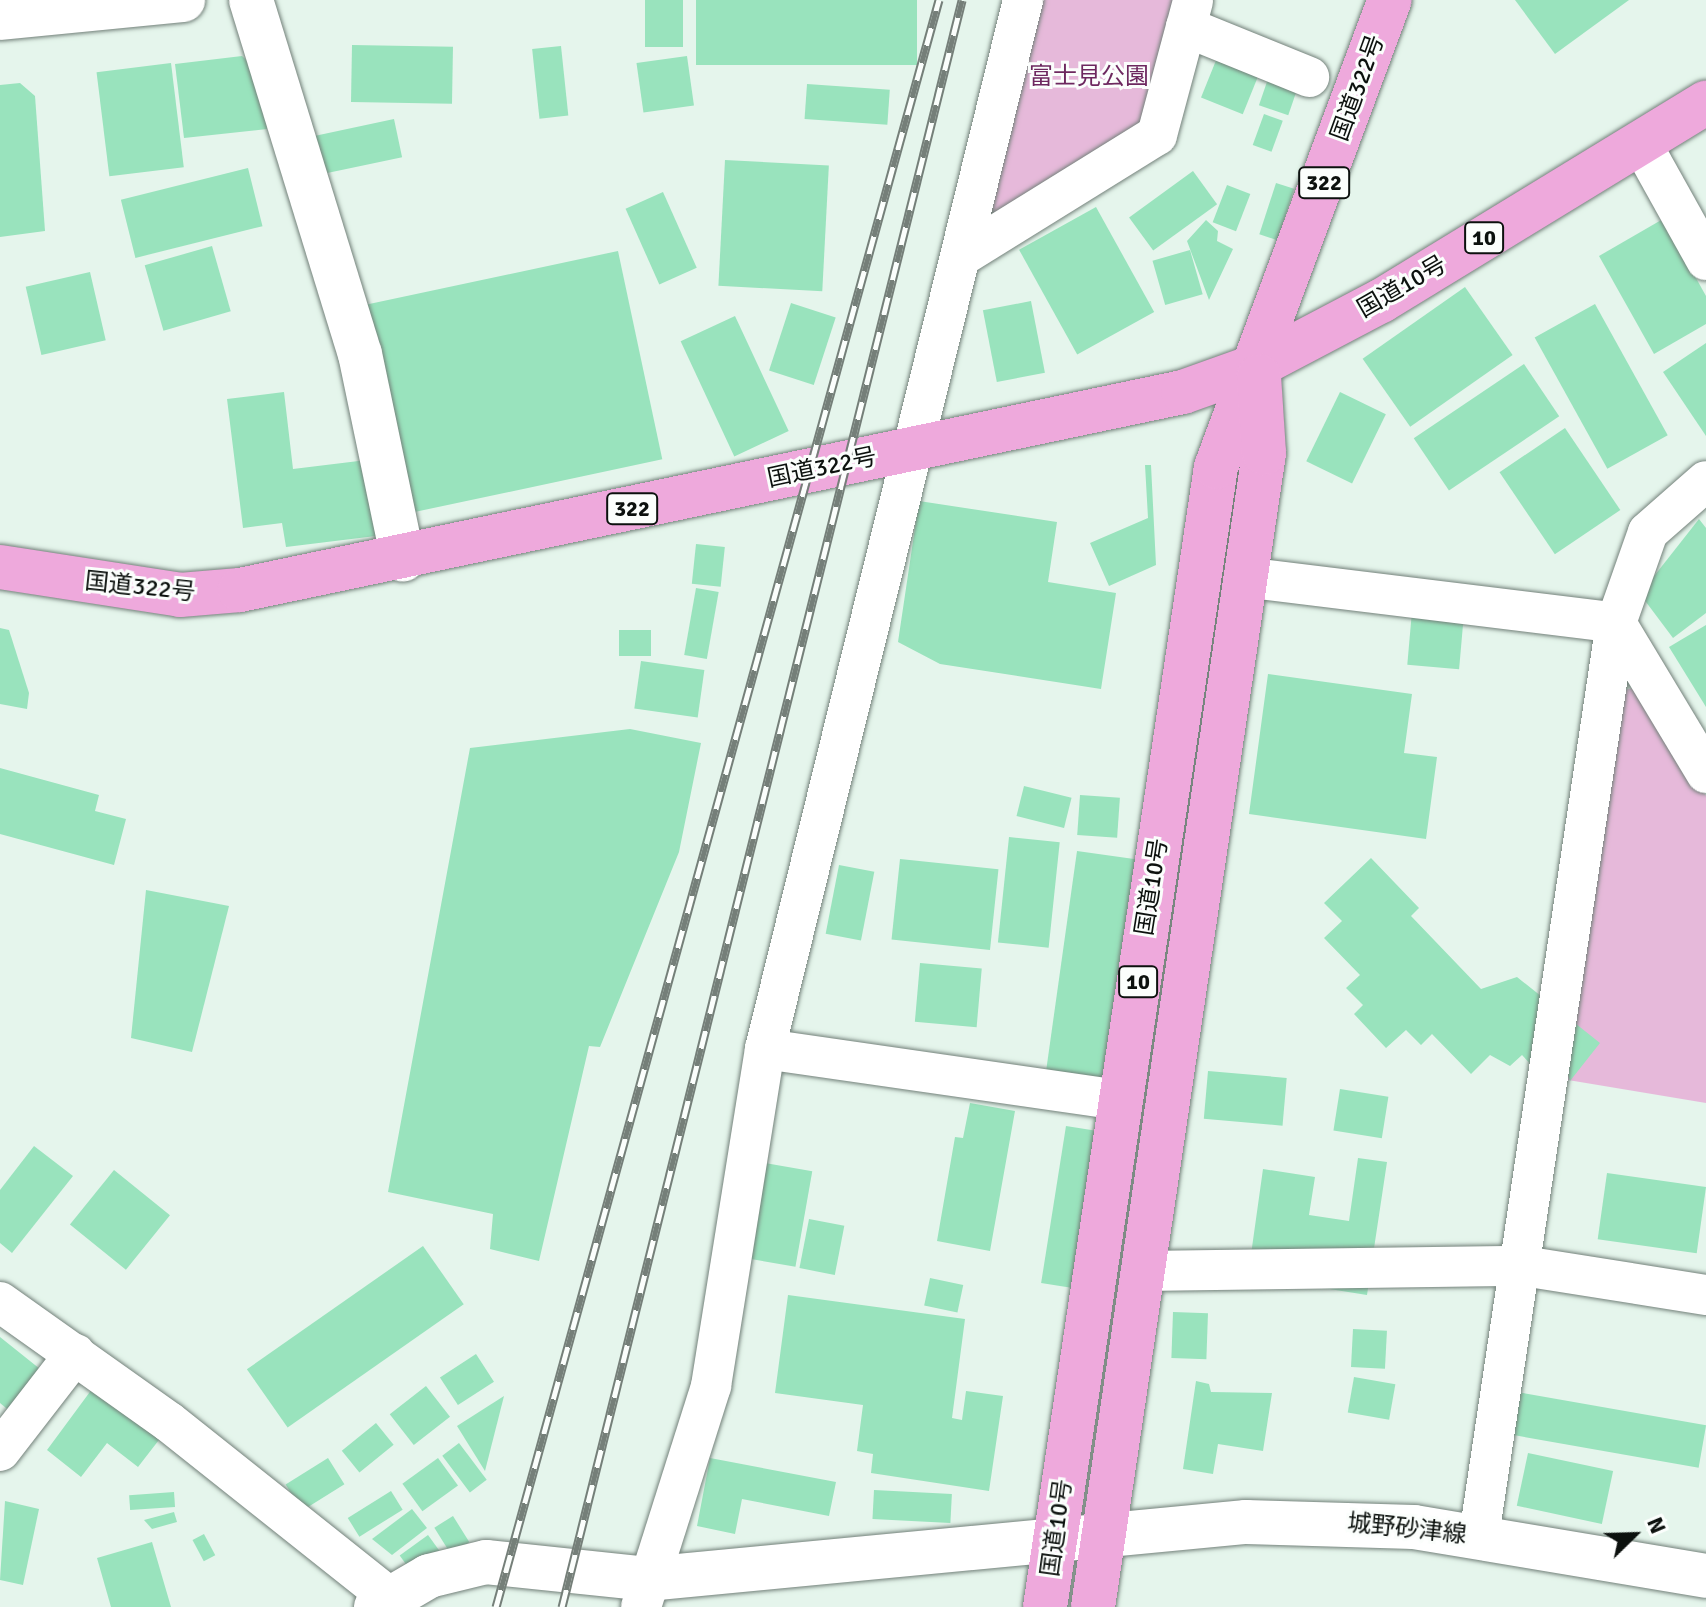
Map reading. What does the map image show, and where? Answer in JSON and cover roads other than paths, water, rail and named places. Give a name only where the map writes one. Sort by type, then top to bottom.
[{"type":"highway","name":"国道322号","points":[[0,567],[180,595],[403,560],[1176,394],[1259,365],[1390,0]]},
{"type":"highway","name":"国道10号","points":[[1045,1607],[1216,467],[1259,365],[1706,103]]},
{"type":"highway","name":"国道10号","points":[[1093,1607],[1264,453],[1259,365]]},
{"type":"street","points":[[0,18],[183,0]]},
{"type":"street","points":[[251,0],[360,354],[403,560]]},
{"type":"street","points":[[644,1593],[711,1386],[765,1049],[916,448],[1023,0]]},
{"type":"street","points":[[962,256],[1157,135],[1190,13],[1309,77]]},
{"type":"street","points":[[1641,143],[1706,260]]},
{"type":"street","points":[[1479,1536],[1523,1266],[1616,623],[1648,532],[1706,481]]},
{"type":"street","points":[[1244,577],[1616,623]]},
{"type":"street","points":[[1616,623],[1706,773]]},
{"type":"street","points":[[765,1049],[1120,1100]]},
{"type":"street","points":[[1143,1271],[1523,1266],[1706,1295]]},
{"type":"street","points":[[0,1302],[75,1354],[383,1602]]},
{"type":"street","points":[[0,1451],[75,1354]]},
{"type":"street","name":"城野砂津線","points":[[383,1602],[429,1576],[486,1562],[644,1593],[1105,1532],[1304,1521],[1479,1536],[1706,1576]]},
{"type":"railway","points":[[496,1607],[939,0]]},
{"type":"railway","points":[[562,1607],[962,0]]},
{"type":"park label","name":"富士見公園","points":[[1089,77]]}]
